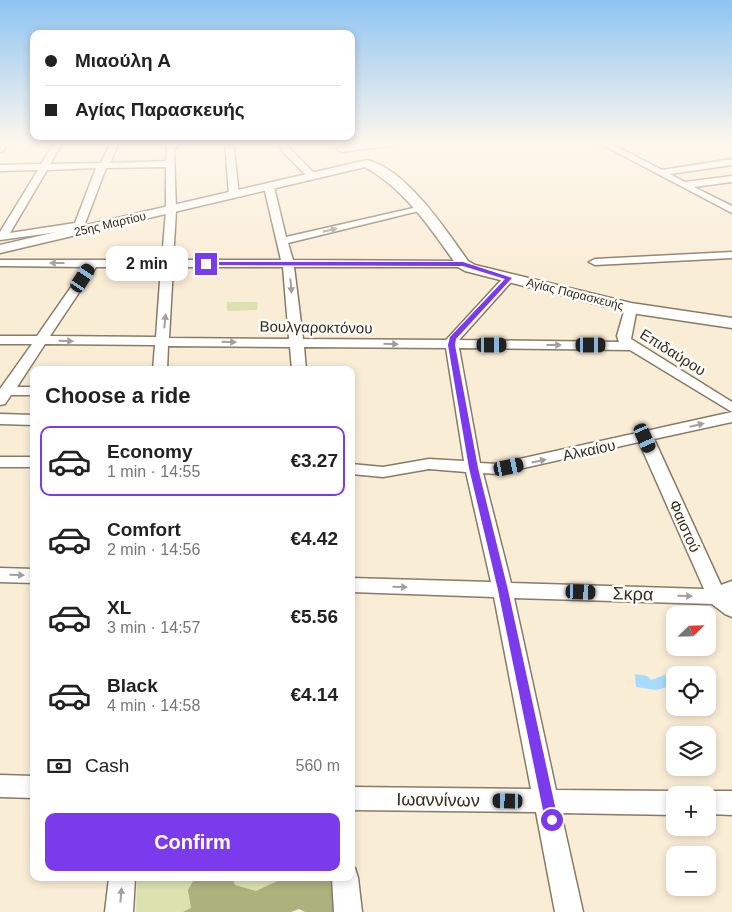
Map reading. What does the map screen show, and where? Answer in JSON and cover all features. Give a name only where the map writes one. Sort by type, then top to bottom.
[{"type":"street","points":[[0,242],[34,185]]},
{"type":"street","points":[[78,229],[95,185]]},
{"type":"street","points":[[160,366],[171,211],[170,185]]},
{"type":"street","points":[[233,185],[234,195]]},
{"type":"street","name":"25ης Μαρτίου","points":[[0,242],[171,211],[279,185]]},
{"type":"street","points":[[397,185],[422,208],[463,264]]},
{"type":"street","points":[[684,185],[732,210]]},
{"type":"street","points":[[269,187],[288,264],[299,366]]},
{"type":"street","points":[[720,204],[732,202]]},
{"type":"street","points":[[282,241],[422,208]]},
{"type":"street","points":[[595,262],[732,255]]},
{"type":"street","name":"Αγίας Παρασκευής","points":[[0,263],[463,264],[509,278],[631,308],[732,323]]},
{"type":"street","points":[[30,390],[5,387],[93,263]]},
{"type":"street","points":[[509,278],[453,339],[452,345],[474,468],[503,590],[548,802],[569,912]]},
{"type":"street","name":"Επιδαύρου","points":[[631,308],[624,336],[631,346],[732,408]]},
{"type":"street","name":"Βουλγαροκτόνου","points":[[0,340],[631,346]]},
{"type":"street","name":"Αλκαίου","points":[[355,468],[383,472],[429,464],[490,470],[645,438],[732,417]]},
{"type":"street","points":[[0,419],[30,420]]},
{"type":"street","name":"Φαιστού","points":[[645,438],[727,598]]},
{"type":"street","points":[[0,462],[30,462]]},
{"type":"street","points":[[0,575],[30,576]]},
{"type":"street","name":"Σκρα","points":[[355,585],[727,598]]},
{"type":"street","points":[[0,786],[30,787]]},
{"type":"street","name":"Ιωαννίνων","points":[[355,798],[666,803]]},
{"type":"street","points":[[716,803],[732,803]]},
{"type":"street","points":[[119,912],[122,881]]},
{"type":"street","points":[[345,881],[348,912]]},
{"type":"green space","points":[[227,302],[258,302],[257,310],[227,311]]},
{"type":"green space","points":[[137,881],[323,881],[263,912],[136,912]]},
{"type":"green space","points":[[193,881],[233,881],[235,885],[256,891],[278,881],[332,881],[338,912],[305,912],[299,909],[291,912],[183,912],[191,908],[188,890]]},
{"type":"water","points":[[635,674],[647,676],[651,680],[666,674],[666,687],[656,690],[636,687]]},
{"type":"route","points":[[206,264],[463,264],[470,268],[509,278],[453,339],[452,345],[474,468],[503,590],[552,820]]}]
